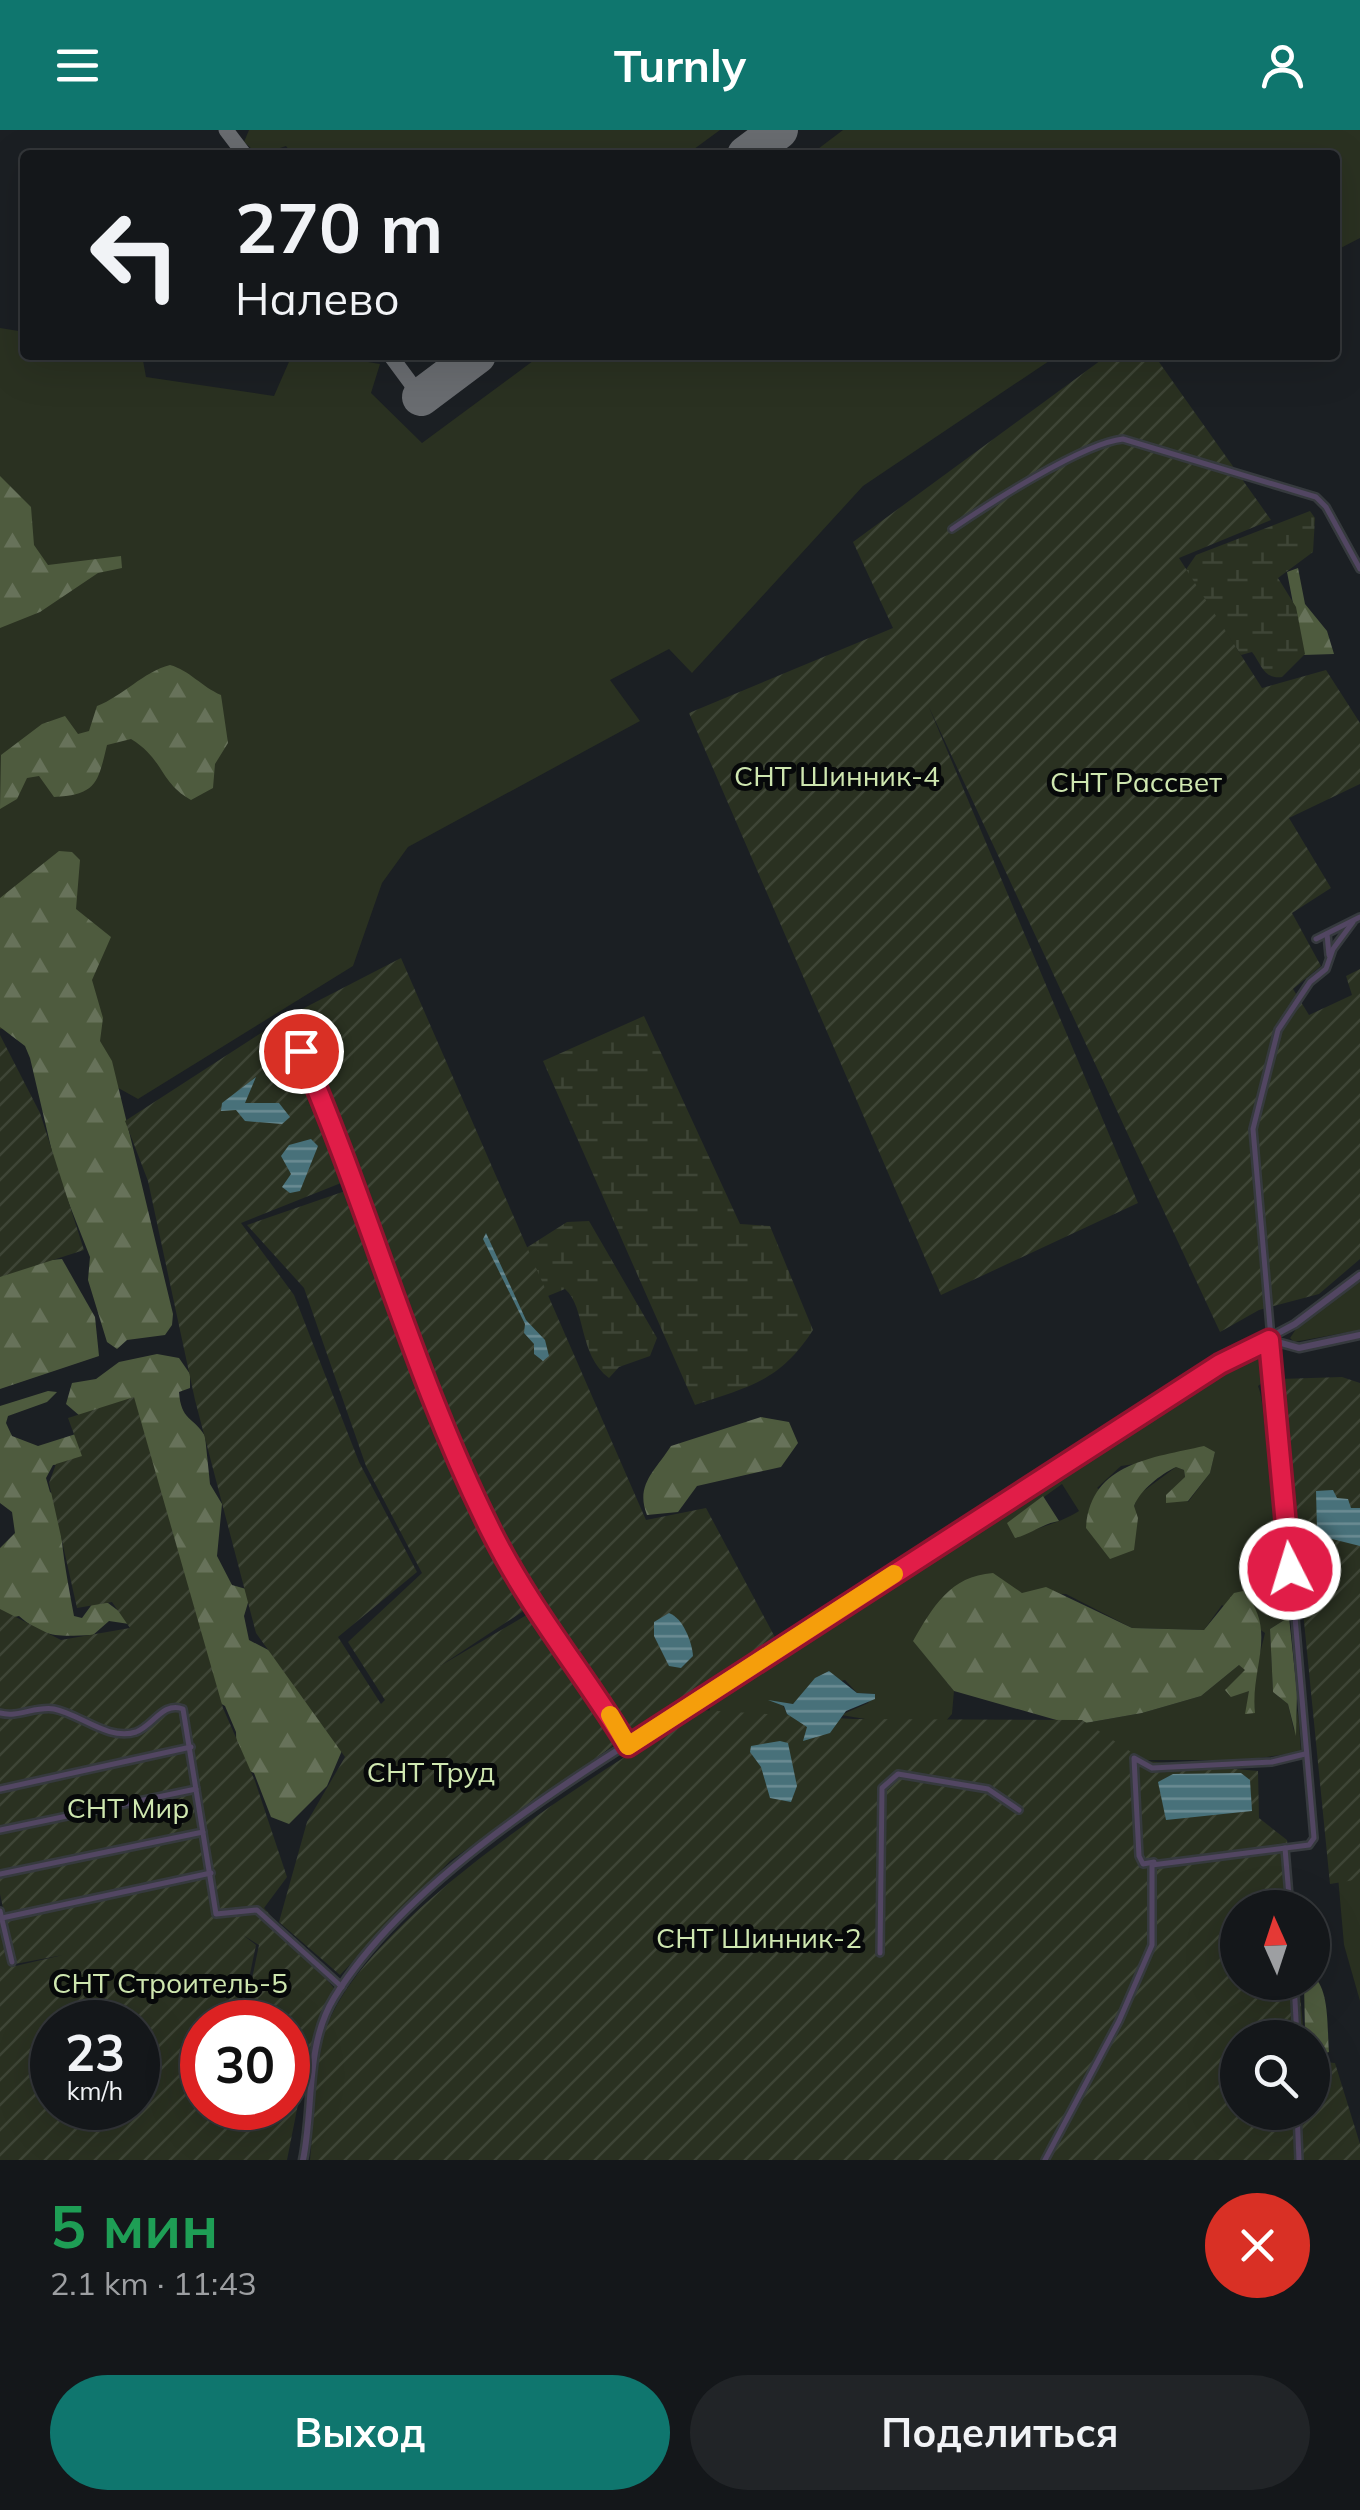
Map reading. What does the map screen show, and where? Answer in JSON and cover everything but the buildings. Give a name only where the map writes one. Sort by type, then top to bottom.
[{"type":"street","points":[[952,529],[1001,496],[1117,439],[1321,500],[1360,569]]},
{"type":"street","points":[[1316,940],[1357,919]]},
{"type":"street","points":[[1305,1754],[1272,1762],[1152,1768],[1134,1758],[1138,1856],[1142,1864],[1309,1845],[1314,1838],[1269,1340],[1254,1113],[1278,1030],[1310,982],[1326,969],[1357,919]]},
{"type":"street","points":[[1327,934],[1330,958]]},
{"type":"street","points":[[301,1051],[350,1166],[410,1346],[492,1532],[522,1588],[628,1746]]},
{"type":"street","points":[[303,2160],[318,2035],[342,1987],[454,1866],[628,1746],[1220,1364],[1269,1340],[1324,1305],[1360,1274]]},
{"type":"street","points":[[1269,1340],[1299,1348],[1360,1334]]},
{"type":"street","points":[[0,1713],[12,1716],[50,1708],[122,1733],[136,1732],[176,1706],[182,1709],[216,1914],[257,1910],[342,1987]]},
{"type":"street","points":[[0,1788],[191,1747]]},
{"type":"street","points":[[880,1953],[882,1788],[898,1774],[988,1789],[1020,1810]]},
{"type":"street","points":[[0,1830],[196,1789]]},
{"type":"street","points":[[0,1874],[203,1832]]},
{"type":"street","points":[[1285,1848],[1288,1890]]},
{"type":"street","points":[[1046,2160],[1119,2021],[1152,1945],[1149,1872],[1157,1862]]},
{"type":"street","points":[[12,1962],[3,1938],[1,1915],[211,1873]]},
{"type":"street","points":[[1298,2130],[1299,2160]]},
{"type":"green space","points":[[249,130],[720,130],[693,150],[289,150],[286,146],[253,150],[244,142]]},
{"type":"green space","points":[[843,130],[1360,130],[1360,238],[1340,248],[1340,150],[817,150]]},
{"type":"green space","points":[[0,328],[20,331],[20,360],[143,360],[146,377],[274,396],[290,360],[380,364],[371,393],[422,443],[534,360],[1051,360],[863,486],[692,673],[669,649],[610,680],[640,721],[408,847],[382,883],[353,966],[138,1099],[9,1027],[0,1029]]},
{"type":"green space","name":"СНТ Рассвет","points":[[1101,360],[1158,360],[1271,520],[1179,558],[1262,688],[1326,670],[1360,723],[1360,784],[1289,818],[1331,888],[1292,913],[1321,966],[1293,989],[1309,1015],[1352,995],[1346,976],[1360,969],[1360,1259],[1319,1294],[1259,1310],[1220,1332],[928,705],[1138,1203],[941,1295],[689,713],[893,628],[853,542]]},
{"type":"green space","points":[[0,476],[31,507],[34,545],[48,565],[121,556],[122,568],[98,573],[40,612],[0,628]]},
{"type":"green space","points":[[1310,511],[1315,518],[1313,552],[1278,578],[1296,607],[1305,654],[1282,677],[1271,676],[1252,652],[1241,655],[1185,571],[1196,555]]},
{"type":"green space","points":[[1298,568],[1305,604],[1327,631],[1334,654],[1303,655],[1287,572]]},
{"type":"green space","points":[[170,665],[221,695],[228,743],[215,764],[213,788],[191,800],[173,786],[150,755],[131,739],[107,745],[98,777],[87,789],[54,797],[39,776],[27,778],[17,799],[0,809],[1,755],[42,724],[65,716],[78,734],[89,731],[97,706]]},
{"type":"green space","points":[[59,851],[72,852],[80,860],[76,909],[111,937],[92,980],[103,1018],[100,1041],[112,1061],[173,1314],[165,1335],[127,1340],[117,1349],[107,1342],[88,1280],[90,1257],[57,1173],[30,1058],[25,1046],[0,1027],[0,898]]},
{"type":"green space","name":"СНТ Труд","points":[[401,958],[646,1520],[706,1508],[777,1641],[630,1736],[578,1656],[531,1606],[440,1666],[530,1613],[620,1741],[450,1861],[340,1975],[279,1922],[307,1822],[345,1757],[256,1633],[195,1400],[148,1181],[125,1121],[275,1024],[346,1181],[241,1223],[294,1295],[359,1462],[417,1572],[338,1637],[381,1704],[385,1700],[348,1642],[422,1573],[366,1466],[304,1288],[247,1225],[354,1188],[279,1021]]},
{"type":"green space","points":[[644,1016],[740,1224],[770,1226],[813,1330],[789,1361],[763,1380],[695,1405],[543,1061]]},
{"type":"green space","points":[[0,1035],[40,1113],[84,1250],[0,1277]]},
{"type":"green space","points":[[589,1221],[657,1338],[650,1356],[619,1367],[609,1378],[592,1357],[572,1297],[565,1289],[543,1298],[523,1250],[567,1222]]},
{"type":"green space","points":[[62,1259],[95,1317],[99,1356],[0,1389],[0,1276],[41,1261]]},
{"type":"green space","points":[[1360,1280],[1360,1330],[1294,1342],[1290,1338],[1296,1329]]},
{"type":"green space","points":[[1259,1351],[1266,1359],[1269,1378],[1258,1386],[1268,1443],[1276,1456],[1289,1617],[1270,1629],[1273,1692],[1288,1704],[1294,1731],[1298,1710],[1301,1752],[1245,1760],[1129,1760],[1074,1725],[1142,1713],[1201,1696],[1239,1665],[1246,1666],[1250,1691],[1245,1714],[1265,1633],[1222,1605],[1204,1630],[1132,1628],[1066,1594],[1022,1593],[1007,1586],[913,1640],[954,1691],[952,1714],[937,1731],[841,1715],[868,1703],[875,1694],[857,1693],[845,1680],[807,1689],[793,1704],[782,1703],[787,1714],[807,1727],[708,1717],[712,1699],[1211,1377]],"holes":[[[1215,1452],[1210,1473],[1188,1502],[1184,1470],[1176,1467],[1138,1495],[1134,1506],[1097,1488],[1121,1466]],[[1062,1484],[1079,1511],[1016,1538],[1008,1523]]]},
{"type":"green space","points":[[157,1354],[179,1358],[190,1374],[190,1388],[179,1392],[180,1401],[205,1436],[210,1484],[222,1504],[217,1556],[232,1585],[246,1589],[250,1596],[244,1616],[249,1640],[276,1654],[322,1659],[359,1699],[357,1715],[327,1786],[289,1824],[271,1817],[254,1773],[237,1766],[236,1732],[225,1706],[189,1684],[182,1684],[138,1727],[119,1730],[57,1707],[53,1687],[79,1691],[104,1681],[106,1665],[134,1660],[147,1652],[148,1640],[136,1625],[109,1621],[93,1635],[61,1635],[37,1629],[19,1616],[0,1620],[0,1548],[15,1533],[12,1512],[0,1503],[0,1406],[48,1391],[57,1392],[47,1402],[8,1416],[6,1423],[12,1436],[38,1446],[82,1432],[106,1452],[109,1466],[94,1483],[73,1482],[73,1463],[53,1465],[46,1478],[50,1492],[60,1500],[62,1544],[74,1616],[82,1618],[93,1603],[108,1603],[120,1612],[127,1610],[156,1585],[172,1543],[166,1544],[162,1537],[126,1411],[113,1406],[80,1416],[66,1404],[72,1383],[96,1379],[119,1362]]},
{"type":"green space","points":[[1342,1377],[1360,1383],[1360,1879],[1330,1884],[1280,1379]]},
{"type":"green space","name":"СНТ Мир","points":[[134,1397],[223,1708],[255,1781],[287,1877],[264,1908],[334,1988],[310,2063],[310,2000],[248,2000],[259,1945],[243,1935],[256,1945],[245,2000],[180,2000],[180,2130],[293,2130],[287,2160],[0,2160],[0,1925],[11,1967],[63,1955],[15,1964],[0,1894],[0,1609],[61,1640],[130,1628],[112,1602],[77,1608],[49,1483],[56,1464],[82,1456],[68,1418]]},
{"type":"green space","points":[[761,1417],[789,1422],[798,1443],[781,1467],[697,1486],[678,1512],[647,1515],[645,1487],[671,1446]]},
{"type":"green space","points":[[1204,1446],[1215,1452],[1210,1473],[1188,1501],[1166,1503],[1166,1495],[1185,1477],[1184,1470],[1176,1467],[1158,1478],[1134,1506],[1138,1518],[1134,1550],[1110,1559],[1086,1528],[1090,1506],[1099,1489],[1127,1467]]},
{"type":"green space","points":[[1043,1496],[1059,1521],[1015,1538],[1007,1523]]},
{"type":"green space","points":[[993,1573],[1022,1593],[1046,1587],[1132,1628],[1204,1630],[1234,1593],[1243,1591],[1254,1606],[1261,1635],[1255,1713],[1245,1714],[1249,1691],[1231,1697],[1225,1690],[1245,1670],[1239,1665],[1201,1696],[1142,1713],[1074,1725],[954,1691],[913,1641],[944,1595],[965,1580]]},
{"type":"green space","points":[[1289,1617],[1297,1692],[1296,1736],[1288,1704],[1273,1692],[1270,1629]]},
{"type":"green space","name":"СНТ Шинник-2","points":[[700,1710],[853,1719],[1082,1720],[1145,1761],[1258,1771],[1259,1818],[1287,1840],[1292,1890],[1220,1890],[1220,2000],[1301,2000],[1302,2020],[1220,2020],[1220,2130],[1330,2130],[1330,2063],[1335,2063],[1360,2144],[1360,2160],[310,2160],[323,2038],[344,1993],[381,1947],[430,1900],[545,1810]]},
{"type":"green space","points":[[1360,1868],[1360,2001],[1344,1945],[1338,1877]]},
{"type":"green space","points":[[1304,2000],[1325,2000],[1328,2020],[1305,2020]]},
{"type":"water","points":[[256,1077],[245,1103],[279,1103],[290,1117],[282,1124],[245,1121],[236,1110],[221,1111],[222,1103]]},
{"type":"water","points":[[311,1139],[318,1146],[300,1191],[290,1193],[282,1187],[291,1174],[281,1156],[289,1145]]},
{"type":"water","points":[[486,1233],[526,1320],[545,1340],[549,1356],[543,1361],[534,1354],[534,1344],[524,1333],[525,1324],[483,1239]]},
{"type":"water","points":[[1333,1490],[1337,1498],[1348,1499],[1351,1508],[1360,1508],[1360,1546],[1332,1539],[1317,1530],[1316,1491]]},
{"type":"water","points":[[669,1613],[682,1625],[692,1650],[693,1656],[681,1668],[669,1666],[654,1636],[654,1622]]},
{"type":"water","points":[[829,1671],[857,1693],[875,1694],[875,1699],[846,1711],[830,1733],[803,1741],[807,1727],[787,1714],[784,1706],[768,1700],[793,1704],[815,1678]]},
{"type":"water","points":[[788,1743],[797,1786],[791,1802],[770,1798],[761,1767],[750,1752],[751,1746]]},
{"type":"water","points":[[1241,1773],[1250,1780],[1252,1811],[1166,1820],[1158,1782],[1173,1774]]},
{"type":"taxiway","points":[[226,130],[241,150]]},
{"type":"taxiway","points":[[394,360],[421,397]]},
{"type":"runway","points":[[753,150],[779,130]]},
{"type":"runway","points":[[421,397],[470,360]]},
{"type":"slow traffic","points":[[610,1715],[628,1746],[894,1574]]},
{"type":"route","points":[[301,1051],[356,1183],[410,1346],[492,1532],[546,1625],[628,1746],[1220,1364],[1254,1344],[1269,1340],[1290,1569]]},
{"type":"park label","name":"СНТ Шинник-4","points":[[837,775]]},
{"type":"park label","name":"СНТ Строитель-5","points":[[170,1982]]}]
